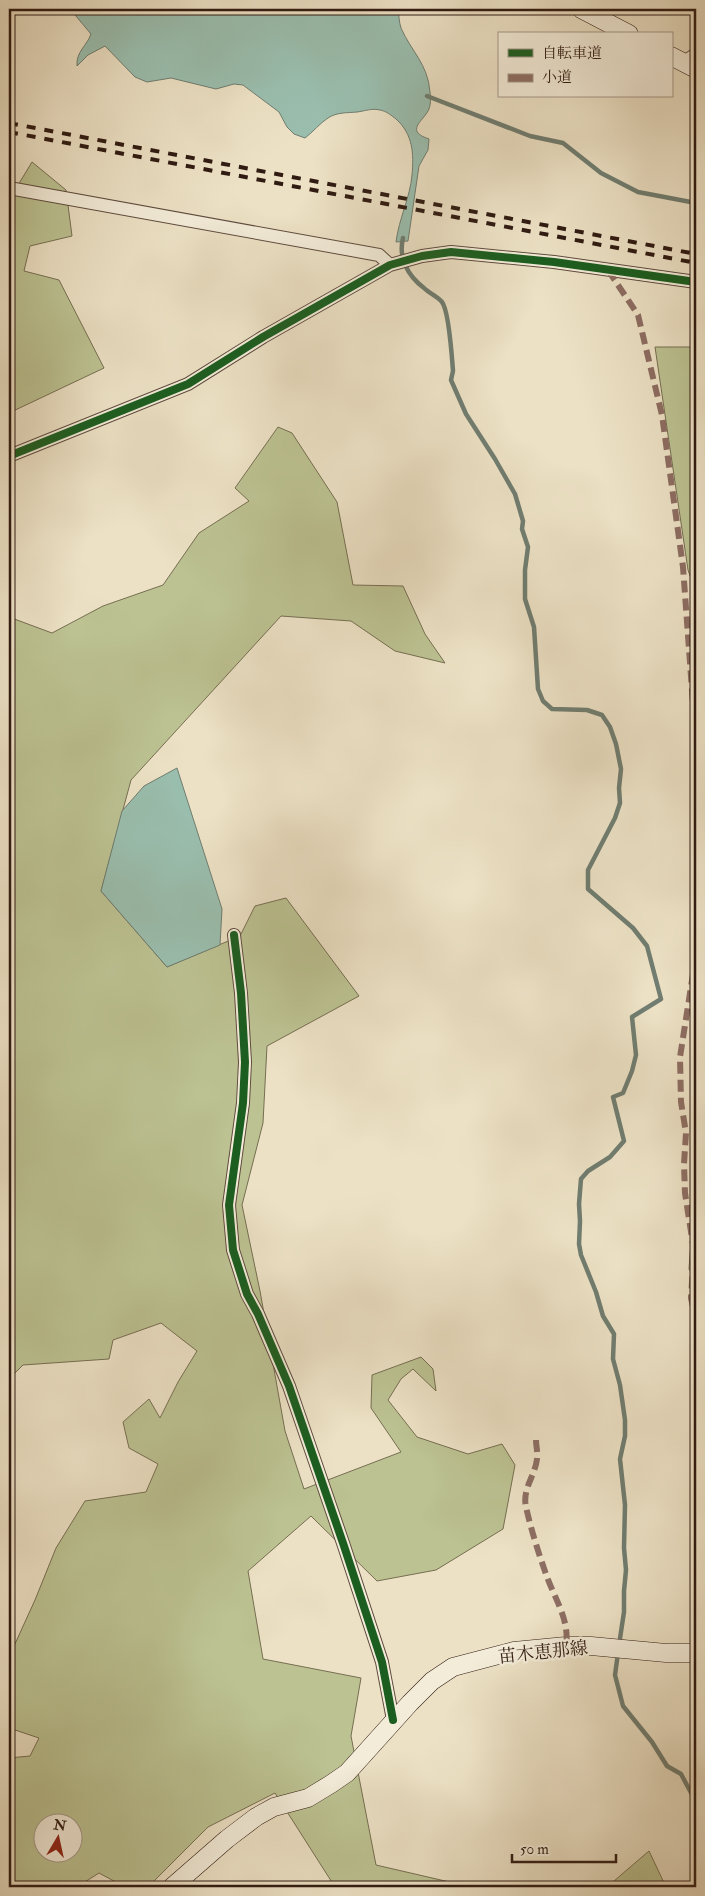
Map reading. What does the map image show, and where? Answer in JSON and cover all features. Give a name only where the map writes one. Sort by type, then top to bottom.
[{"type":"main road","points":[[581,9],[625,32]]},
{"type":"main road","name":"苗木恵那線","points":[[172,1887],[227,1839],[256,1817],[274,1807],[308,1798],[347,1773],[379,1739],[393,1720],[432,1681],[453,1667],[514,1651],[566,1646],[696,1653]]},
{"type":"street","points":[[9,188],[379,255],[390,265]]},
{"type":"street","points":[[9,456],[188,384],[263,337],[390,265],[422,256],[450,252],[554,262],[696,282]]},
{"type":"street","points":[[234,935],[241,993],[245,1062],[243,1103],[228,1205],[233,1250],[247,1294],[258,1314],[271,1348],[289,1386],[344,1546],[382,1662],[393,1720]]},
{"type":"shaded area","points":[[70,9],[398,9],[401,28],[423,66],[429,82],[431,96],[429,109],[417,126],[418,133],[429,139],[428,150],[419,166],[408,241],[396,242],[411,183],[412,152],[406,131],[396,119],[374,109],[342,113],[325,120],[305,138],[294,134],[287,127],[279,112],[243,85],[234,84],[216,89],[171,78],[147,82],[135,77],[105,46],[88,55],[77,66],[78,56],[91,34]]},
{"type":"shaded area","points":[[32,162],[66,190],[72,236],[30,246],[24,271],[59,280],[104,368],[9,413],[9,200]]},
{"type":"shaded area","points":[[655,347],[696,347],[696,592],[688,570]]},
{"type":"shaded area","points":[[278,427],[292,433],[337,502],[353,585],[403,586],[425,634],[445,663],[395,651],[351,621],[281,616],[131,780],[101,891],[167,967],[240,936],[255,906],[286,898],[359,996],[267,1046],[263,1123],[242,1205],[260,1291],[285,1431],[304,1489],[401,1452],[371,1408],[372,1375],[421,1357],[433,1369],[436,1391],[413,1369],[401,1379],[388,1400],[417,1437],[468,1454],[502,1444],[515,1465],[503,1529],[436,1570],[377,1581],[311,1516],[248,1571],[263,1659],[361,1678],[351,1736],[376,1865],[471,1887],[335,1887],[275,1793],[208,1827],[148,1887],[125,1887],[99,1873],[77,1887],[9,1887],[9,1758],[30,1756],[39,1738],[9,1728],[9,1657],[56,1548],[85,1501],[146,1492],[158,1464],[129,1448],[123,1422],[149,1399],[160,1418],[178,1382],[197,1351],[161,1323],[113,1340],[109,1359],[23,1365],[9,1379],[9,617],[52,633],[103,606],[163,585],[199,533],[249,501],[235,488]]},
{"type":"shaded area","points":[[177,768],[222,909],[220,945],[167,967],[101,891],[122,811],[144,786]]},
{"type":"shaded area","points":[[696,1173],[696,1280],[689,1269]]},
{"type":"shaded area","points":[[649,1851],[666,1887],[607,1887]]},
{"type":"waterway","points":[[427,96],[530,136],[563,143],[601,173],[638,192],[696,203]]},
{"type":"waterway","points":[[403,238],[403,259],[409,272],[418,283],[440,300],[444,307],[452,356],[453,371],[451,380],[466,414],[515,494],[523,521],[522,529],[528,547],[525,570],[525,599],[534,627],[538,689],[543,701],[552,709],[587,710],[602,715],[610,727],[616,744],[621,769],[620,803],[615,818],[588,870],[588,889],[633,928],[647,946],[661,999],[632,1017],[636,1055],[623,1093],[613,1097],[624,1141],[610,1157],[588,1171],[581,1179],[579,1204],[579,1244],[581,1255],[596,1292],[603,1316],[614,1334],[613,1359],[620,1385],[625,1420],[625,1436],[620,1459],[625,1505],[624,1548],[626,1570],[624,1612],[619,1645]]},
{"type":"waterway","points":[[618,1653],[615,1675],[623,1706],[652,1742],[667,1766],[681,1774],[696,1802]]},
{"type":"railway","points":[[9,123],[696,254]]},
{"type":"railway","points":[[9,132],[696,263]]},
{"type":"marked path","points":[[608,270],[638,315],[662,415],[683,567],[696,745]]},
{"type":"marked path","points":[[696,772],[696,784]]},
{"type":"marked path","points":[[696,955],[680,1057],[681,1102],[686,1133],[685,1193],[694,1251],[691,1298],[696,1320]]},
{"type":"marked path","points":[[536,1440],[537,1459],[527,1488],[526,1507],[540,1557],[564,1618],[567,1636],[566,1646]]},
{"type":"cycle path","points":[[9,456],[188,384],[263,337],[390,265],[422,256],[451,252],[554,262],[696,282]]},
{"type":"cycle path","points":[[234,935],[241,993],[245,1062],[243,1103],[229,1205],[233,1250],[247,1294],[258,1314],[289,1386],[344,1546],[382,1662],[393,1720]]}]
